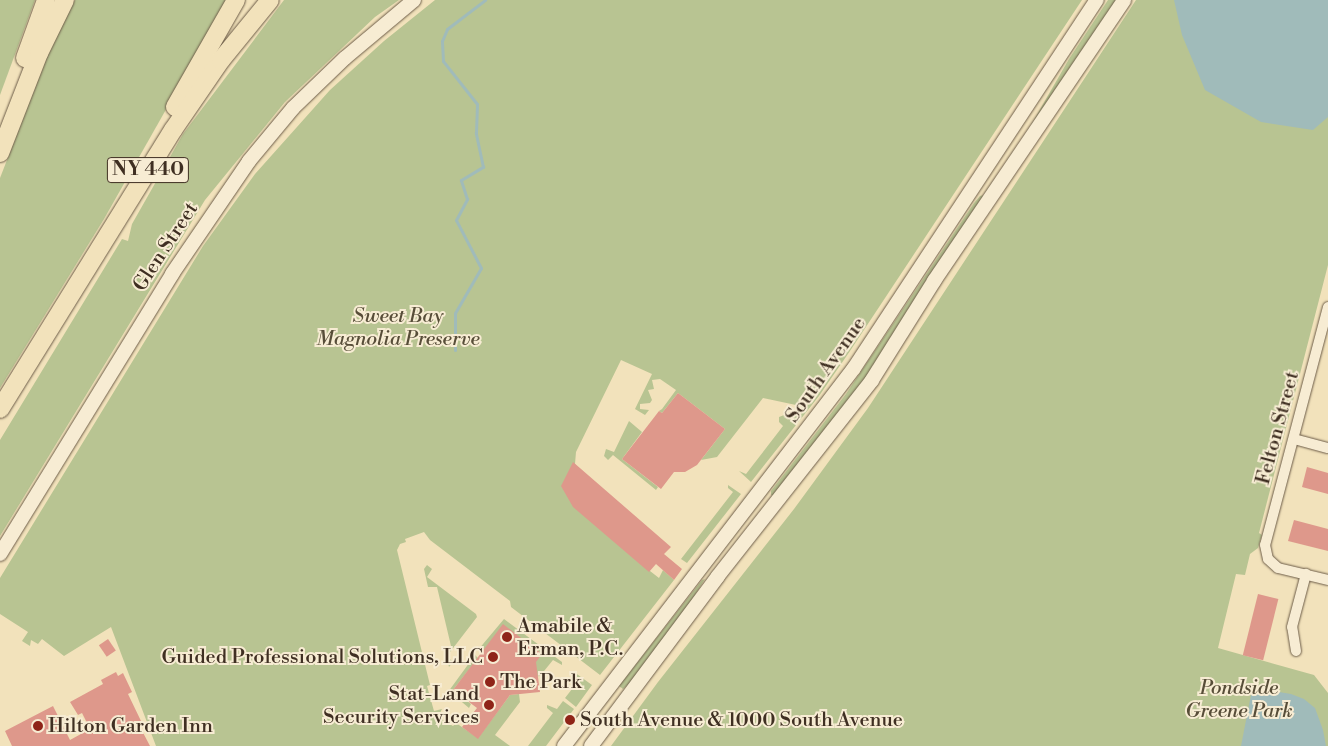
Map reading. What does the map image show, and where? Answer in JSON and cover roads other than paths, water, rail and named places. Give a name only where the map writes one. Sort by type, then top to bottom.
[{"type":"highway","points":[[0,132],[46,0]]},
{"type":"highway","points":[[0,153],[39,53],[65,0]]},
{"type":"highway","points":[[36,348],[96,238],[208,52],[236,0]]},
{"type":"highway","name":"NY 440","points":[[0,409],[36,348],[178,122],[221,60],[270,0]]},
{"type":"street","name":"Glen Street","points":[[0,554],[172,274],[249,160],[293,108],[344,58],[414,0]]},
{"type":"street","name":"South Avenue","points":[[564,746],[854,368],[1097,0]]},
{"type":"street","name":"South Avenue","points":[[591,746],[718,576],[872,380],[934,281],[1124,0]]},
{"type":"street","name":"Felton Street","points":[[1306,574],[1278,568],[1268,559],[1265,545],[1328,307]]},
{"type":"street","points":[[1294,439],[1328,448]]},
{"type":"street","points":[[1296,651],[1292,627],[1306,574],[1328,580]]},
{"type":"water","points":[[1174,0],[1328,0],[1328,117],[1313,130],[1261,122],[1205,90],[1182,35]]},
{"type":"water","points":[[1262,689],[1291,694],[1304,699],[1315,708],[1323,730],[1326,746],[1241,746],[1251,695]]},
{"type":"waterway","points":[[455,350],[455,313],[481,268],[456,220],[467,199],[461,180],[483,167],[476,133],[477,104],[443,61],[442,41],[447,29],[485,0]]},
{"type":"place","name":"Amabile & Erman, P.C.","points":[[507,637]]},
{"type":"place","name":"Guided Professional Solutions, LLC","points":[[493,657]]},
{"type":"place","name":"The Park","points":[[490,682]]},
{"type":"place","name":"Stat-Land Security Services","points":[[489,705]]},
{"type":"place","name":"South Avenue & 1000 South Avenue","points":[[570,720]]},
{"type":"place","name":"Hilton Garden Inn","points":[[38,726]]},
{"type":"park label","name":"Sweet Bay Magnolia Preserve","points":[[398,328]]},
{"type":"park label","name":"Pondside Greene Park","points":[[1239,700]]}]
